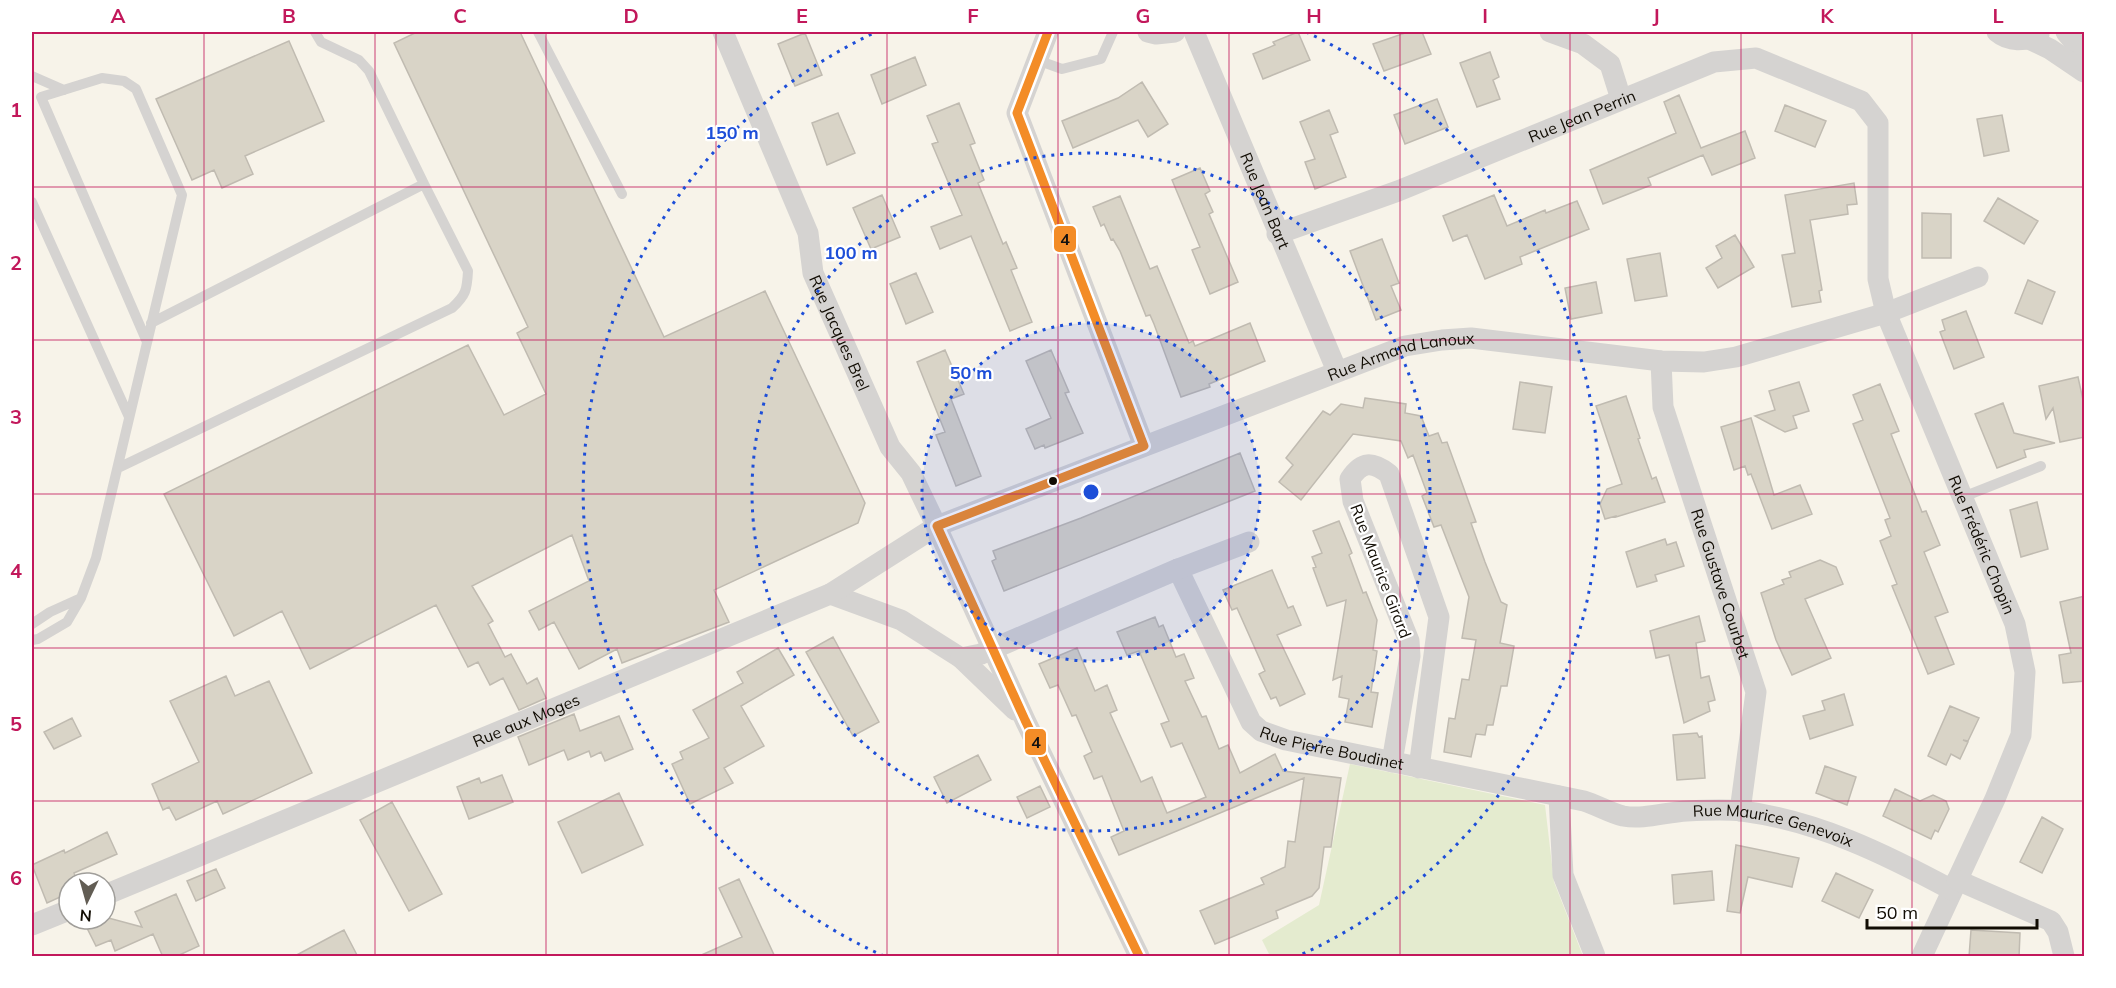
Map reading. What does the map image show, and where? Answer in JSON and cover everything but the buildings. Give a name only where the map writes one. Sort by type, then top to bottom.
[{"type":"street","name":"Rue Jacques Brel","points":[[723,32],[808,233],[813,273],[891,447],[911,473],[937,526],[1025,720],[1138,957]]},
{"type":"street","points":[[1048,32],[1017,113],[1144,446]]},
{"type":"street","points":[[1148,32],[1156,34],[1175,32]]},
{"type":"street","name":"Rue Jean Bart","points":[[1194,32],[1277,234],[1337,371]]},
{"type":"street","points":[[1550,32],[1582,44],[1610,64],[1621,99]]},
{"type":"street","points":[[1997,32],[2008,39],[2035,35],[2050,49],[2085,72]]},
{"type":"street","points":[[2066,32],[2085,54]]},
{"type":"street","name":"Rue Jean Perrin","points":[[1277,234],[1398,191],[1714,62],[1756,58],[1861,101],[1878,123]]},
{"type":"street","name":"Rue Frédéric Chopin","points":[[1878,123],[1878,279],[1886,313],[2015,624],[2025,672],[2020,735],[1995,799],[1922,957]]},
{"type":"street","name":"Rue Armand Lanoux","points":[[937,526],[1405,346],[1442,339],[1471,338],[1661,361],[1704,363],[1736,357],[1886,313],[1978,277]]},
{"type":"street","name":"Rue Gustave Courbet","points":[[1661,361],[1664,406],[1756,692],[1740,811]]},
{"type":"street","name":"Rue Maurice Girard","points":[[1392,762],[1410,656],[1409,641],[1353,501],[1350,479],[1357,469],[1366,464],[1378,466],[1389,474],[1439,617],[1419,768]]},
{"type":"street","name":"Rue aux Moges","points":[[117,890],[831,594],[937,526]]},
{"type":"street","points":[[961,658],[994,648],[1178,569],[1249,542]]},
{"type":"street","name":"Rue Pierre Boudinet","points":[[1178,569],[1251,722],[1261,731],[1286,740],[1584,801]]},
{"type":"street","points":[[831,594],[901,620],[961,658],[1025,720]]},
{"type":"street","points":[[1559,796],[1563,875],[1595,957]]},
{"type":"street","name":"Rue Maurice Genevoix","points":[[1584,801],[1623,816],[1642,817],[1687,811],[1740,811],[1792,820],[1840,836],[1919,873],[2051,921],[2058,932],[2064,957]]},
{"type":"street","points":[[32,925],[57,915]]},
{"type":"lane","points":[[118,468],[452,308],[463,297],[467,286],[468,271],[369,71],[359,60],[321,42],[315,32]]},
{"type":"lane","points":[[538,32],[622,194]]},
{"type":"lane","points":[[1037,60],[1062,69],[1101,59],[1113,32]]},
{"type":"lane","points":[[32,76],[64,90]]},
{"type":"lane","points":[[32,640],[67,622],[81,598],[96,558],[182,195],[136,89],[124,81],[102,78],[36,99],[147,342]]},
{"type":"lane","points":[[152,323],[424,184]]},
{"type":"lane","points":[[32,202],[129,418]]},
{"type":"lane","points":[[1963,497],[2041,466]]},
{"type":"lane","points":[[32,624],[50,612],[81,598]]},
{"type":"green space","points":[[1350,764],[1545,805],[1554,882],[1583,956],[1270,956],[1262,940],[1319,905]]},
{"type":"transit line","name":"4","points":[[1048,32],[1017,113],[1144,446]]},
{"type":"transit line","name":"4","points":[[937,526],[1144,446]]},
{"type":"transit line","name":"4","points":[[937,526],[1025,720],[1139,956]]}]
